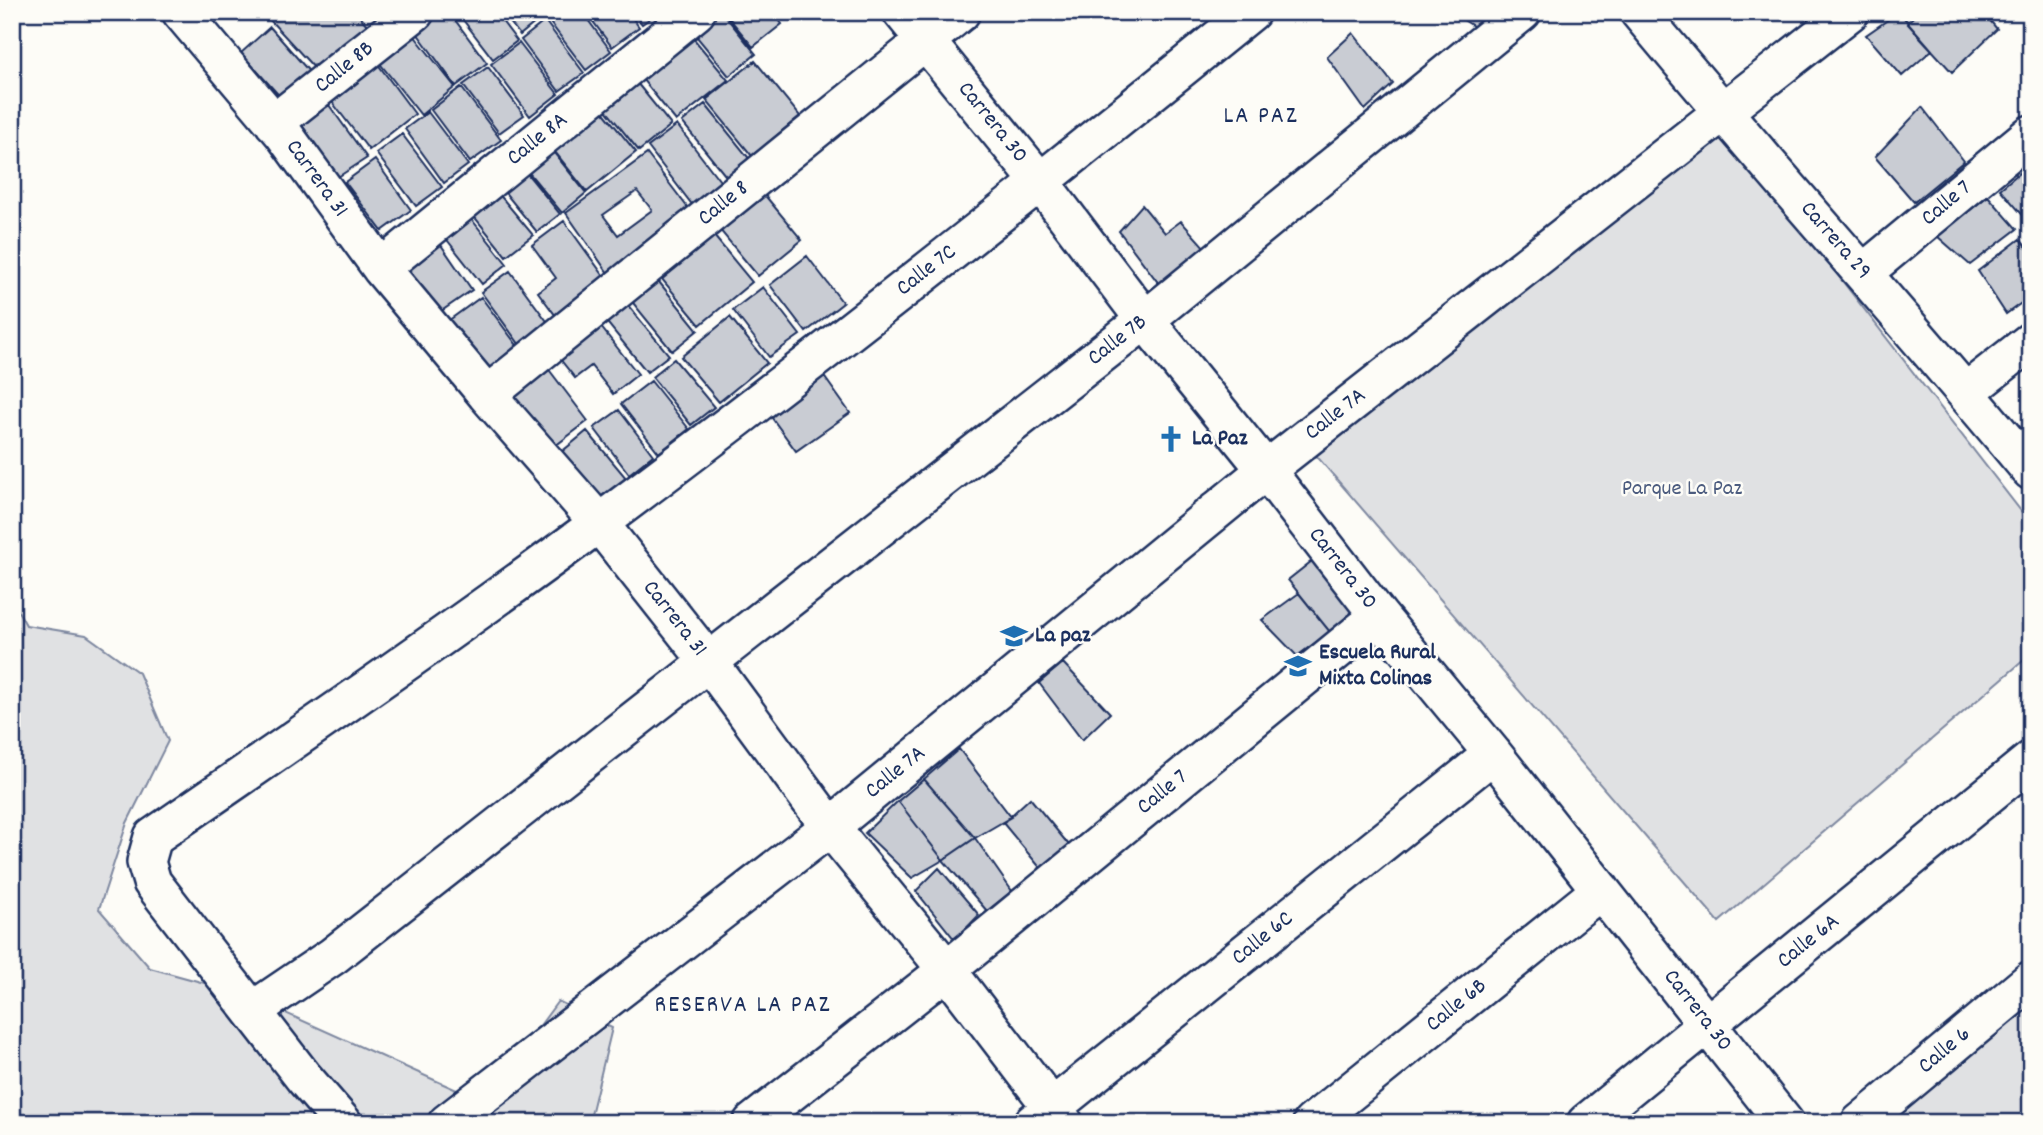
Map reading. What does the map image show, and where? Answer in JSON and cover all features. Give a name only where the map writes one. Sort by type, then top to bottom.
[{"type":"street","name":"Carrera 31","points":[[181,12],[274,123],[381,268],[599,523],[708,661],[830,827],[947,970],[1049,1118]]},
{"type":"street","name":"Calle 8B","points":[[274,123],[415,12]]},
{"type":"street","name":"Calle 8A","points":[[381,268],[696,12]]},
{"type":"street","name":"Carrera 30","points":[[902,12],[1041,183],[1144,320],[1709,1024],[1785,1123]]},
{"type":"street","name":"Calle 8","points":[[487,395],[961,12]]},
{"type":"street","name":"Calle 7C","points":[[343,1123],[152,882],[146,862],[153,837],[318,724],[599,523],[1041,183],[1251,12]]},
{"type":"street","name":"Calle 7B","points":[[252,1011],[332,956],[1144,320],[1522,12]]},
{"type":"street","name":"Carrera 29","points":[[1639,12],[1722,113],[1863,273],[2031,471]]},
{"type":"street","name":"Calle 7A","points":[[447,1123],[830,827],[1266,470],[1850,12]]},
{"type":"street","name":"Calle 7","points":[[1863,273],[2031,134]]},
{"type":"street","points":[[1966,393],[2031,341]]},
{"type":"street","name":"Calle 7","points":[[752,1123],[947,970],[1379,616]]},
{"type":"street","name":"Calle 6C","points":[[1049,1118],[1493,754]]},
{"type":"street","name":"Calle 6A","points":[[1586,1123],[2031,760]]},
{"type":"street","name":"Calle 6B","points":[[1312,1123],[1601,890]]},
{"type":"street","name":"Calle 6","points":[[1860,1123],[2031,980]]},
{"type":"green space","name":"Parque La Paz","points":[[1725,130],[2031,524],[2031,654],[1719,922],[1307,445]]},
{"type":"green space","points":[[12,600],[26,625],[86,635],[139,673],[168,741],[127,823],[99,909],[150,968],[241,993],[470,1096],[513,1062],[558,1001],[612,1028],[589,1123],[12,1123]]},
{"type":"green space","points":[[2031,991],[2031,1123],[1883,1123]]},
{"type":"building","points":[[276,12],[356,12],[368,26],[318,72],[269,19]]},
{"type":"building","points":[[444,12],[449,12],[487,63],[456,86],[417,33]]},
{"type":"building","points":[[457,12],[495,12],[517,41],[493,59]]},
{"type":"building","points":[[502,12],[538,12],[542,17],[520,35]]},
{"type":"building","points":[[549,12],[582,12],[611,51],[586,70],[545,16]]},
{"type":"building","points":[[586,12],[628,12],[639,27],[612,47]]},
{"type":"building","points":[[633,12],[659,12],[642,24]]},
{"type":"building","points":[[715,12],[722,12],[756,54],[729,76],[692,31]]},
{"type":"building","points":[[724,12],[773,12],[782,24],[753,47]]},
{"type":"building","points":[[1451,12],[1465,15],[1466,12],[1502,12],[1484,33]]},
{"type":"building","points":[[1899,12],[1932,50],[1902,76],[1866,35]]},
{"type":"building","points":[[1918,12],[1983,12],[1997,29],[1952,72],[1907,23]]},
{"type":"building","points":[[545,21],[584,73],[559,91],[521,40]]},
{"type":"building","points":[[270,27],[313,76],[284,101],[241,53]]},
{"type":"building","points":[[689,33],[728,80],[676,121],[638,74]]},
{"type":"building","points":[[1353,33],[1393,84],[1365,110],[1327,57]]},
{"type":"building","points":[[413,34],[455,87],[421,115],[378,61]]},
{"type":"building","points":[[519,43],[558,94],[530,116],[491,64]]},
{"type":"building","points":[[755,61],[800,116],[752,156],[706,100]]},
{"type":"building","points":[[377,63],[415,114],[369,150],[329,98]]},
{"type":"building","points":[[488,67],[524,115],[499,133],[463,85]]},
{"type":"building","points":[[633,78],[671,125],[639,151],[601,104]]},
{"type":"building","points":[[461,87],[501,140],[470,162],[431,110]]},
{"type":"building","points":[[705,104],[752,162],[729,180],[682,122]]},
{"type":"building","points":[[329,105],[367,158],[338,177],[301,124]]},
{"type":"building","points":[[1922,107],[1964,161],[1914,202],[1875,157]]},
{"type":"building","points":[[601,109],[636,152],[587,192],[552,148]]},
{"type":"building","points":[[428,112],[468,165],[444,183],[405,129]]},
{"type":"building","points":[[677,125],[723,185],[694,207],[648,147]]},
{"type":"building","points":[[402,134],[442,187],[416,206],[376,153]]},
{"type":"building","points":[[550,148],[586,193],[562,213],[525,168]]},
{"type":"building","points":[[647,154],[691,212],[608,273],[566,213]],"holes":[[[637,191],[652,210],[618,235],[603,215]]]},
{"type":"building","points":[[375,160],[411,210],[382,231],[345,182]]},
{"type":"building","points":[[2031,163],[2031,217],[2027,220],[2000,189]]},
{"type":"building","points":[[525,171],[560,214],[537,232],[502,189]]},
{"type":"building","points":[[498,193],[533,235],[506,256],[472,214]]},
{"type":"building","points":[[763,193],[802,240],[758,276],[719,229]]},
{"type":"building","points":[[1988,196],[2017,229],[1970,265],[1937,236]]},
{"type":"building","points":[[1142,205],[1165,233],[1181,221],[1206,249],[1160,285],[1119,231]]},
{"type":"building","points":[[469,216],[507,264],[482,284],[444,236]]},
{"type":"building","points":[[564,221],[606,279],[556,316],[538,292],[556,278],[532,245]]},
{"type":"building","points":[[714,236],[752,282],[700,325],[661,278]]},
{"type":"building","points":[[437,239],[472,290],[437,314],[403,262]]},
{"type":"building","points":[[2020,239],[2031,253],[2031,296],[2006,314],[1978,271]]},
{"type":"building","points":[[807,256],[843,303],[806,332],[770,285]]},
{"type":"building","points":[[510,271],[549,324],[520,345],[481,292]]},
{"type":"building","points":[[655,277],[698,330],[672,351],[629,298]]},
{"type":"building","points":[[763,287],[800,335],[769,357],[733,310]]},
{"type":"building","points":[[481,297],[519,348],[485,372],[448,321]]},
{"type":"building","points":[[621,297],[669,355],[647,372],[600,314]]},
{"type":"building","points":[[730,317],[767,363],[719,402],[681,357]]},
{"type":"building","points":[[597,322],[638,374],[613,394],[591,366],[575,378],[556,354]]},
{"type":"building","points":[[674,359],[714,407],[691,425],[652,377]]},
{"type":"building","points":[[547,367],[588,421],[551,449],[511,395]]},
{"type":"building","points":[[818,368],[850,413],[796,451],[764,407]]},
{"type":"building","points":[[651,381],[689,429],[659,453],[621,404]]},
{"type":"building","points":[[619,410],[653,455],[629,474],[594,428]]},
{"type":"building","points":[[587,431],[627,479],[599,502],[559,454]]},
{"type":"building","points":[[1317,557],[1355,611],[1330,632],[1288,580]]},
{"type":"building","points":[[1299,593],[1330,632],[1297,656],[1262,620]]},
{"type":"building","points":[[1063,663],[1110,713],[1082,740],[1039,683]]},
{"type":"building","points":[[959,749],[1011,817],[975,838],[924,779]]},
{"type":"building","points":[[924,779],[975,838],[943,860],[898,801]]},
{"type":"building","points":[[1030,798],[1069,845],[1042,870],[1003,823]]},
{"type":"building","points":[[898,801],[943,860],[912,878],[865,833]]},
{"type":"building","points":[[975,838],[1012,891],[987,911],[943,860]]},
{"type":"building","points":[[939,868],[979,915],[955,940],[916,891]]},
{"type":"place","name":"La Paz","points":[[1171,439]]},
{"type":"place","name":"La paz","points":[[1014,636]]},
{"type":"place","name":"Escuela Rural Mixta Colinas","points":[[1298,666]]},
{"type":"district","name":"LA PAZ","points":[[1261,117]]},
{"type":"district","name":"RESERVA LA PAZ","points":[[743,1006]]}]
